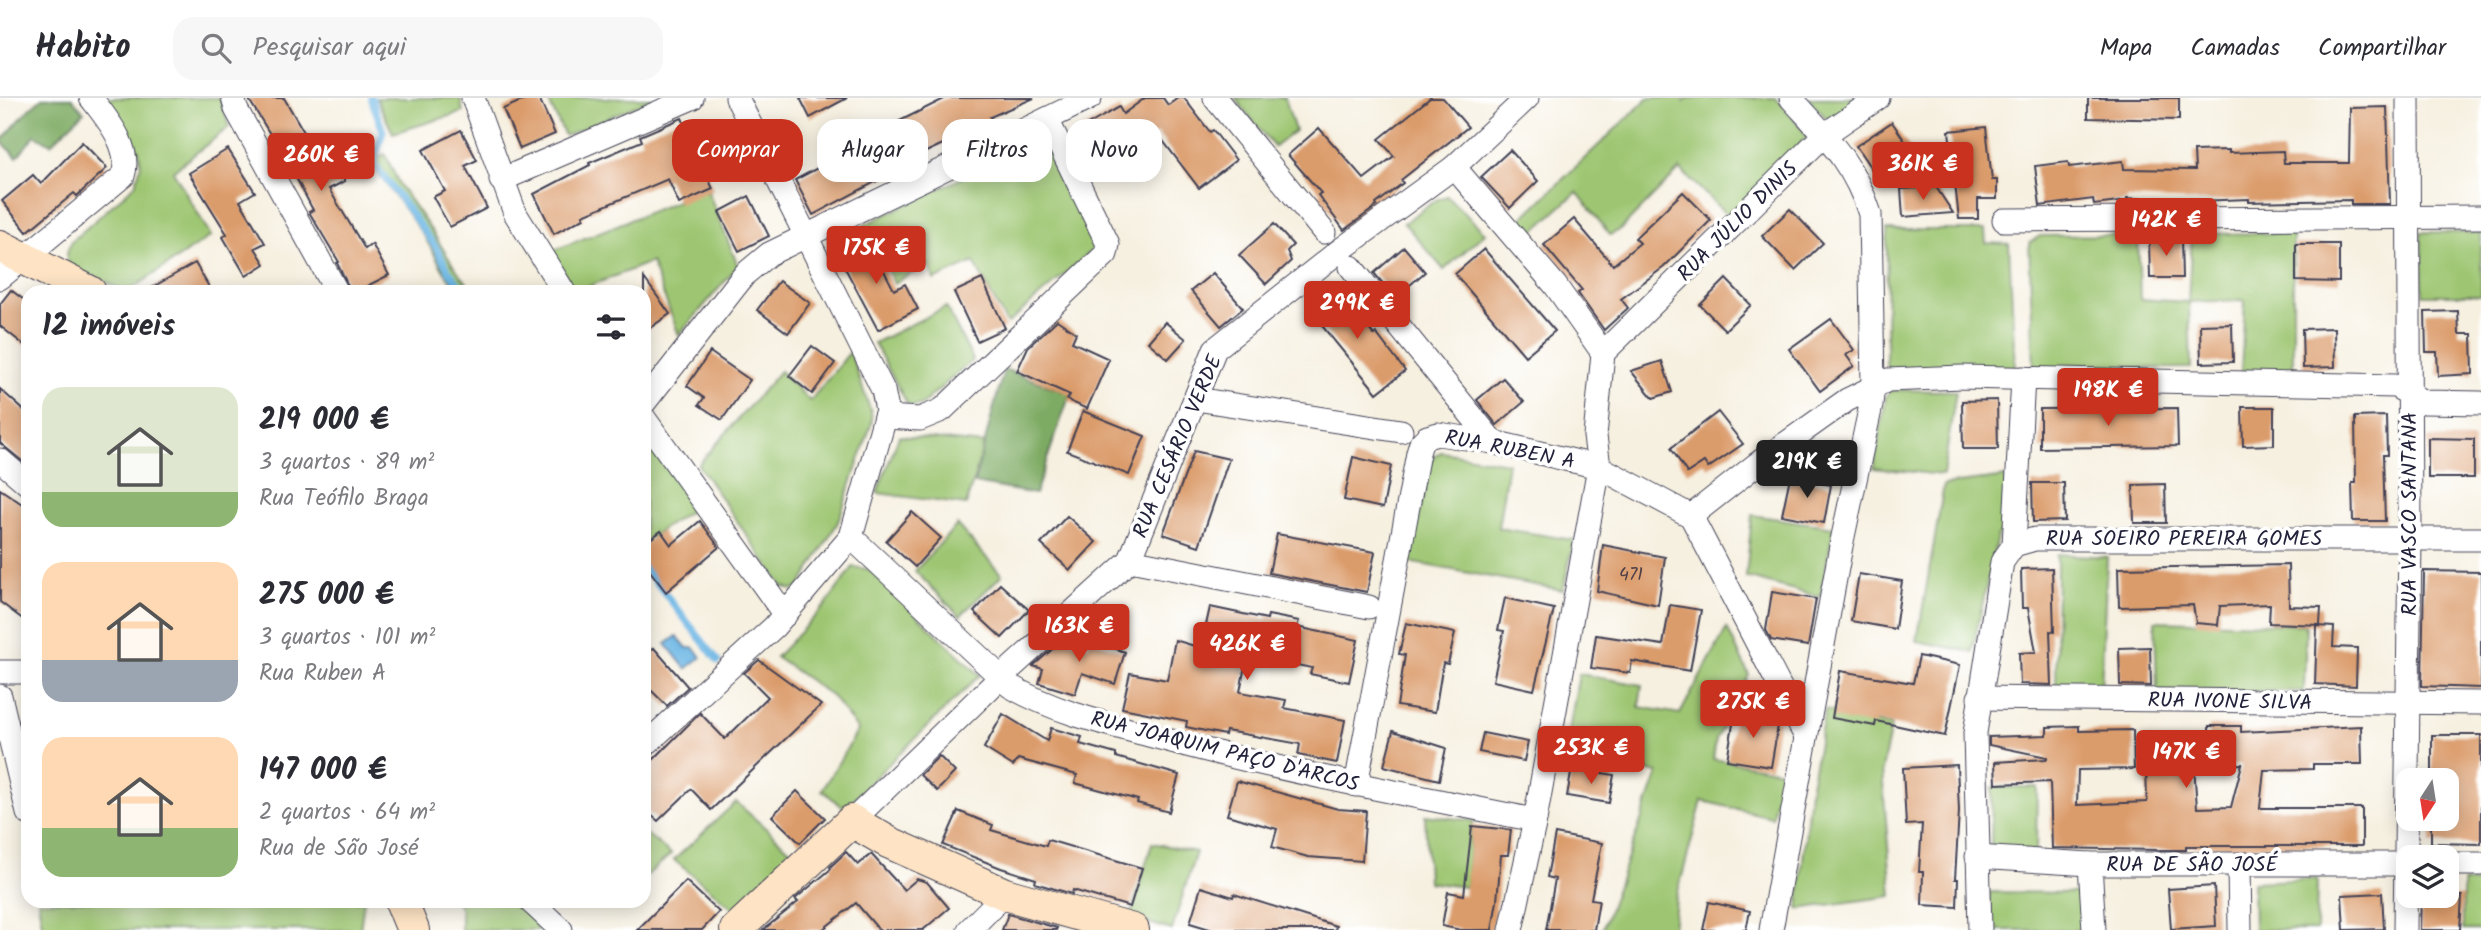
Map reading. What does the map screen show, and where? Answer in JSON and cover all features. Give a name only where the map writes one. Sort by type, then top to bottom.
[{"type":"street","points":[[8,261],[123,176],[127,163],[124,149],[92,98]]},
{"type":"street","points":[[233,98],[333,285]]},
{"type":"street","points":[[473,98],[514,213],[560,285]]},
{"type":"street","points":[[501,180],[692,98]]},
{"type":"street","points":[[651,739],[785,615],[851,537],[887,410],[883,390],[737,98]]},
{"type":"street","points":[[651,393],[745,274],[769,254],[1090,98]]},
{"type":"street","points":[[1214,98],[1493,442]]},
{"type":"street","name":"RUA CESÁRIO VERDE","points":[[852,821],[1001,677],[1130,560],[1215,349],[1339,251],[1454,167],[1527,98]]},
{"type":"street","points":[[1771,930],[1805,735],[1873,386],[1870,214],[1862,187],[1840,153],[1791,98]]},
{"type":"street","name":"RUA JÚLIO DINIS","points":[[1604,353],[1824,135],[1878,98]]},
{"type":"street","name":"RUA VASCO SANTANA","points":[[2407,845],[2410,538],[2409,98]]},
{"type":"street","points":[[885,417],[920,419],[942,410],[1106,254],[1108,244],[1047,118]]},
{"type":"street","points":[[1454,167],[1555,285],[1604,353],[1595,436],[1599,467],[1535,820],[1511,930]]},
{"type":"street","points":[[2004,220],[2481,217]]},
{"type":"street","points":[[8,261],[71,285]]},
{"type":"street","points":[[1980,930],[1975,733],[2002,562],[2014,545],[2023,378]]},
{"type":"street","points":[[1805,735],[1691,516],[1757,464],[1847,400],[1873,386],[1888,380],[1902,379],[2023,378],[2395,386],[2424,402],[2481,403]]},
{"type":"street","points":[[1196,399],[1401,431]]},
{"type":"street","points":[[651,428],[785,615]]},
{"type":"street","name":"RUA RUBEN A","points":[[1356,785],[1420,443],[1427,437],[1438,434],[1493,442],[1599,467],[1691,516]]},
{"type":"street","points":[[0,460],[21,478]]},
{"type":"street","name":"RUA JOAQUIM PAÇO D'ARCOS","points":[[851,537],[1001,677],[1024,694],[1095,720],[1207,751],[1356,785],[1535,820]]},
{"type":"street","name":"RUA SOEIRO PEREIRA GOMES","points":[[2014,545],[2035,539],[2481,539]]},
{"type":"street","points":[[1130,560],[1369,607]]},
{"type":"street","points":[[0,672],[21,672]]},
{"type":"street","points":[[0,696],[21,784]]},
{"type":"street","name":"RUA IVONE SILVA","points":[[1979,698],[2481,703]]},
{"type":"street","points":[[736,930],[852,821],[888,842],[1005,894],[1133,930]]},
{"type":"street","name":"RUA DE SÃO JOSÉ","points":[[1977,857],[2090,864],[2396,864]]},
{"type":"street","points":[[2090,864],[2094,930]]},
{"type":"street","points":[[2239,864],[2240,930]]},
{"type":"street","points":[[2459,864],[2481,864]]},
{"type":"street","points":[[969,930],[1005,894]]},
{"type":"street","points":[[404,908],[413,930]]},
{"type":"street","points":[[537,908],[561,930]]},
{"type":"street","name":"RUA VASCO SANTANA","points":[[2405,930],[2406,908]]},
{"type":"green space","points":[[42,98],[72,98],[84,112],[51,144],[35,135],[17,157],[1,141]]},
{"type":"green space","points":[[103,98],[221,98],[229,127],[173,171],[211,236],[138,285],[112,285],[69,265],[68,250],[72,241],[135,185],[141,165],[139,151]]},
{"type":"green space","points":[[376,98],[460,98],[463,112],[393,133]]},
{"type":"green space","points":[[547,98],[654,98],[565,136]]},
{"type":"green space","points":[[1235,98],[1285,98],[1295,131],[1274,147]]},
{"type":"green space","points":[[1648,98],[1681,98],[1684,102],[1688,98],[1776,98],[1808,136],[1729,217],[1680,169],[1620,230],[1610,235],[1577,192],[1527,237],[1513,227]]},
{"type":"green space","points":[[1808,98],[1871,98],[1838,119],[1826,118]]},
{"type":"green space","points":[[385,154],[400,186],[469,285],[454,285],[424,236],[370,162]]},
{"type":"green space","points":[[1052,154],[1095,248],[1007,324],[974,262],[934,280],[929,264],[894,283],[864,225],[954,182],[1052,182]]},
{"type":"green space","points":[[707,189],[738,266],[679,335],[651,262],[592,285],[570,285],[552,251]]},
{"type":"green space","points":[[1447,196],[1485,233],[1444,270],[1404,223],[1436,200]]},
{"type":"green space","points":[[1887,230],[1985,230],[1986,243],[2009,244],[2015,368],[1891,372],[1886,364]]},
{"type":"green space","points":[[2421,232],[2481,233],[2481,295],[2423,295]]},
{"type":"green space","points":[[2293,233],[2293,371],[2241,371],[2245,300],[2189,302],[2191,368],[2034,369],[2029,243],[2040,236],[2138,235],[2140,299],[2188,302],[2192,234]]},
{"type":"green space","points":[[946,307],[973,360],[922,404],[908,405],[874,343]]},
{"type":"green space","points":[[850,352],[872,422],[838,522],[799,588],[792,590],[782,586],[698,465],[780,371],[810,401]]},
{"type":"green space","points":[[1004,369],[1070,394],[1035,494],[974,483]]},
{"type":"green space","points":[[1892,390],[1956,391],[1943,475],[1874,468],[1886,396]]},
{"type":"green space","points":[[899,436],[984,444],[966,505],[877,493]]},
{"type":"green space","points":[[651,446],[695,508],[651,536]]},
{"type":"green space","points":[[1441,452],[1508,463],[1498,528],[1574,540],[1563,590],[1408,562],[1432,458]]},
{"type":"green space","points":[[2007,477],[2003,531],[1997,537],[1972,652],[1917,641],[1944,485]]},
{"type":"green space","points":[[1752,515],[1834,527],[1820,597],[1746,577]]},
{"type":"green space","points":[[957,525],[1002,575],[960,616],[915,571]]},
{"type":"green space","points":[[2057,554],[2107,557],[2101,690],[2056,688]]},
{"type":"green space","points":[[853,567],[868,569],[980,675],[844,808],[822,790],[858,730],[832,696],[776,657],[824,607]]},
{"type":"green space","points":[[2155,621],[2306,625],[2304,691],[2157,692]]},
{"type":"green space","points":[[1727,628],[1749,675],[1716,739],[1713,759],[1782,771],[1772,817],[1702,801],[1676,899],[1673,930],[1602,930],[1658,773],[1565,753],[1579,674],[1642,685],[1639,707],[1680,714]]},
{"type":"green space","points":[[1825,710],[1891,726],[1882,770],[1892,896],[1798,909],[1810,791]]},
{"type":"green space","points":[[1992,787],[2037,787],[2036,851],[1991,850]]},
{"type":"green space","points":[[736,802],[797,856],[739,913],[674,860]]},
{"type":"green space","points":[[1425,815],[1475,821],[1472,826],[1466,887],[1428,882]]},
{"type":"green space","points":[[651,838],[671,854],[651,872]]},
{"type":"green space","points":[[1152,843],[1196,852],[1172,930],[1130,917]]},
{"type":"green space","points":[[2317,879],[2316,930],[2254,930],[2253,882]]},
{"type":"green space","points":[[2463,883],[2481,884],[2481,930],[2463,930]]},
{"type":"green space","points":[[1989,892],[2082,893],[2083,930],[1991,930]]},
{"type":"green space","points":[[39,908],[363,908],[360,930],[43,930]]},
{"type":"green space","points":[[460,908],[523,908],[545,930],[461,930]]},
{"type":"water","points":[[677,636],[687,648],[694,648],[701,657],[686,669],[666,644]]},
{"type":"building","points":[[248,98],[284,98],[318,156],[328,151],[345,181],[329,189],[365,249],[372,244],[389,275],[369,285],[348,285],[337,263],[339,262],[309,212],[313,210]]},
{"type":"building","points":[[528,98],[539,98],[555,134],[520,149],[503,109]]},
{"type":"building","points":[[800,98],[847,98],[810,118]]},
{"type":"building","points":[[946,98],[1034,98],[990,117],[991,119],[942,119],[942,144],[928,151],[928,119],[904,119]]},
{"type":"building","points":[[1145,98],[1163,98],[1168,105],[1178,98],[1184,98],[1236,160],[1199,188],[1162,140],[1162,119],[1098,119],[1119,107],[1123,114]]},
{"type":"building","points":[[1430,98],[1443,98],[1468,127],[1401,180],[1403,183],[1376,204],[1377,206],[1344,230],[1318,195],[1321,193],[1288,155],[1319,128],[1364,179],[1394,156],[1379,139]]},
{"type":"building","points":[[2088,98],[2179,98],[2179,120],[2088,118]]},
{"type":"building","points":[[2387,107],[2390,204],[2351,204],[2351,200],[2249,202],[2249,199],[2196,201],[2127,198],[2127,201],[2094,205],[2093,199],[2040,206],[2035,166],[2068,162],[2069,167],[2123,161],[2124,169],[2195,170],[2194,151],[2229,150],[2229,153],[2283,151],[2284,163],[2349,163],[2350,108]]},
{"type":"building","points":[[672,122],[672,182],[710,182],[713,189],[679,204],[668,179],[583,215],[584,218],[554,234],[534,194],[590,165],[589,163],[642,141],[640,136]]},
{"type":"building","points":[[1892,122],[1913,153],[1877,177],[1856,146]]},
{"type":"building","points":[[1986,127],[1992,180],[1997,180],[1997,199],[1978,199],[1978,219],[1959,219],[1949,131]]},
{"type":"building","points":[[461,130],[477,160],[465,166],[487,208],[450,227],[433,197],[445,191],[423,150]]},
{"type":"building","points":[[82,142],[107,168],[77,196],[74,193],[27,232],[2,201],[33,175],[41,184]]},
{"type":"building","points":[[228,149],[255,192],[240,201],[265,243],[255,248],[265,264],[246,276],[223,237],[227,234],[189,173]]},
{"type":"building","points":[[1510,150],[1538,181],[1510,208],[1481,177]]},
{"type":"building","points":[[817,168],[817,182],[875,182],[813,215],[796,182],[803,182],[803,176]]},
{"type":"building","points":[[1936,187],[1953,213],[1903,217],[1901,189]]},
{"type":"building","points":[[1683,192],[1711,220],[1664,267],[1621,299],[1628,308],[1604,330],[1578,293],[1582,290],[1544,245],[1574,219],[1613,265],[1640,243],[1635,238]]},
{"type":"building","points":[[749,196],[769,236],[739,251],[719,212]]},
{"type":"building","points":[[1790,209],[1823,243],[1795,270],[1762,236]]},
{"type":"building","points":[[1274,224],[1293,245],[1287,251],[1291,261],[1266,284],[1239,255]]},
{"type":"building","points":[[867,238],[894,290],[905,284],[918,309],[878,330],[837,253]]},
{"type":"building","points":[[2149,239],[2181,239],[2182,278],[2150,278]]},
{"type":"building","points":[[2296,244],[2339,244],[2339,282],[2296,281]]},
{"type":"building","points":[[1404,247],[1425,272],[1395,298],[1374,273]]},
{"type":"building","points":[[1484,249],[1555,331],[1525,356],[1455,274]]},
{"type":"building","points":[[195,263],[208,285],[156,285]]},
{"type":"building","points":[[1213,273],[1243,308],[1221,326],[1191,291]]},
{"type":"building","points":[[982,279],[1005,328],[977,341],[954,292]]},
{"type":"building","points":[[1726,279],[1751,305],[1725,330],[1700,305]]},
{"type":"building","points":[[779,281],[810,303],[788,333],[757,310]]},
{"type":"building","points":[[651,288],[670,314],[651,327]]},
{"type":"building","points":[[1334,289],[1374,335],[1376,333],[1405,371],[1377,393],[1309,310]]},
{"type":"building","points":[[11,290],[21,298],[21,342],[0,326],[0,304]]},
{"type":"building","points":[[2458,311],[2459,334],[2472,334],[2473,374],[2438,376],[2437,352],[2426,352],[2425,312]]},
{"type":"building","points":[[1831,319],[1854,350],[1846,355],[1854,366],[1820,391],[1789,349]]},
{"type":"building","points":[[1057,320],[1076,333],[1072,342],[1109,359],[1087,409],[1067,400],[1070,395],[1017,371],[1028,347]]},
{"type":"building","points":[[1165,322],[1186,339],[1168,359],[1148,342]]},
{"type":"building","points":[[2232,324],[2233,362],[2201,363],[2200,325]]},
{"type":"building","points":[[2334,328],[2335,367],[2303,368],[2302,329]]},
{"type":"building","points":[[812,346],[835,363],[812,394],[789,376]]},
{"type":"building","points":[[710,352],[750,380],[722,420],[699,405],[704,398],[687,386]]},
{"type":"building","points":[[1662,361],[1672,392],[1653,398],[1631,371]]},
{"type":"building","points":[[1503,378],[1524,402],[1497,425],[1477,400]]},
{"type":"building","points":[[0,389],[21,408],[21,460],[0,443]]},
{"type":"building","points":[[1997,400],[1998,449],[1963,449],[1962,401]]},
{"type":"building","points":[[2242,407],[2274,407],[2274,445],[2243,446]]},
{"type":"building","points":[[2177,408],[2178,446],[2040,448],[2040,409]]},
{"type":"building","points":[[1083,411],[1145,436],[1129,475],[1067,451]]},
{"type":"building","points":[[1718,412],[1743,444],[1708,468],[1704,462],[1687,473],[1671,448]]},
{"type":"building","points":[[2386,416],[2387,455],[2383,455],[2385,521],[2353,521],[2352,483],[2356,483],[2355,417]]},
{"type":"building","points":[[2428,438],[2474,439],[2474,478],[2428,478]]},
{"type":"building","points":[[1194,451],[1229,459],[1199,546],[1163,534]]},
{"type":"building","points":[[1353,457],[1391,466],[1383,508],[1344,500]]},
{"type":"building","points":[[1790,477],[1831,485],[1824,523],[1782,515]]},
{"type":"building","points":[[2032,483],[2064,483],[2065,521],[2033,522]]},
{"type":"building","points":[[2165,484],[2166,523],[2134,523],[2133,485]]},
{"type":"building","points":[[0,489],[21,503],[21,618],[0,602]]},
{"type":"building","points":[[912,512],[941,538],[915,567],[886,541]]},
{"type":"building","points":[[1067,516],[1096,542],[1070,570],[1041,544]]},
{"type":"building","points":[[700,521],[719,547],[666,592],[651,572],[651,539],[661,531],[671,545]]},
{"type":"building","points":[[1277,534],[1375,552],[1367,592],[1269,573]]},
{"type":"building","points":[[1603,545],[1665,557],[1658,605],[1597,591]]},
{"type":"building","points":[[2288,565],[2289,606],[2321,607],[2320,625],[2269,623],[2270,604],[2220,606],[2218,625],[2196,623],[2193,605],[2119,607],[2118,568]]},
{"type":"building","points":[[2052,568],[2052,685],[2020,684],[2019,653],[2036,652],[2028,608],[2022,608],[2021,569]]},
{"type":"building","points":[[2424,571],[2481,572],[2481,688],[2422,686]]},
{"type":"building","points":[[1859,574],[1902,581],[1895,629],[1851,621]]},
{"type":"building","points":[[1000,584],[1029,610],[1002,638],[974,612]]},
{"type":"building","points":[[1772,592],[1816,599],[1808,646],[1771,640],[1766,630]]},
{"type":"building","points":[[1505,598],[1554,609],[1534,690],[1493,681],[1504,631],[1498,630]]},
{"type":"building","points":[[1670,605],[1701,610],[1690,671],[1632,661],[1630,673],[1591,668],[1596,635],[1663,645]]},
{"type":"building","points":[[1210,607],[1267,619],[1268,615],[1299,621],[1297,627],[1358,640],[1349,682],[1310,674],[1312,668],[1247,655],[1240,692],[1286,700],[1284,708],[1345,720],[1337,763],[1298,755],[1300,744],[1226,731],[1225,735],[1186,727],[1187,721],[1122,708],[1130,673],[1167,680],[1175,640],[1201,648]]},
{"type":"building","points":[[1406,623],[1455,633],[1448,664],[1443,663],[1435,712],[1397,706],[1405,655],[1399,654]]},
{"type":"building","points":[[2317,626],[2334,627],[2333,647],[2357,648],[2356,686],[2315,684]]},
{"type":"building","points":[[1064,639],[1088,646],[1090,640],[1125,652],[1115,684],[1082,673],[1075,694],[1039,683],[1043,669],[1033,666]]},
{"type":"building","points":[[2150,647],[2151,686],[2120,685],[2119,648]]},
{"type":"building","points":[[654,648],[688,687],[667,706],[651,692],[651,650]]},
{"type":"building","points":[[1919,656],[1960,665],[1945,736],[1876,721],[1875,726],[1832,718],[1840,671],[1913,683]]},
{"type":"building","points":[[759,660],[821,705],[711,810],[691,789],[658,821],[651,815],[651,762],[700,713],[725,739],[768,697],[744,673]]},
{"type":"building","points":[[1735,712],[1779,720],[1771,767],[1727,760]]},
{"type":"building","points":[[1003,714],[1047,741],[1051,728],[1082,737],[1080,744],[1179,775],[1169,812],[1137,803],[1138,800],[1075,783],[1077,775],[1018,759],[1013,766],[984,748]]},
{"type":"building","points":[[2079,726],[2079,731],[2133,730],[2134,769],[2078,770],[2077,805],[2147,802],[2146,766],[2194,765],[2197,808],[2231,807],[2242,764],[2210,765],[2209,726],[2241,726],[2241,732],[2361,726],[2362,764],[2313,764],[2313,769],[2264,770],[2260,808],[2362,808],[2362,846],[2186,846],[2186,850],[2052,848],[2050,782],[1996,784],[1995,762],[2047,757],[1989,745],[1989,737],[2047,735],[2047,727]]},
{"type":"building","points":[[1393,731],[1446,748],[1439,780],[1384,766]]},
{"type":"building","points":[[1483,733],[1528,742],[1524,761],[1479,752]]},
{"type":"building","points":[[2432,735],[2481,735],[2481,844],[2431,843],[2431,831],[2459,831],[2459,768],[2432,768]]},
{"type":"building","points":[[939,756],[955,772],[937,791],[920,775]]},
{"type":"building","points":[[1957,765],[1957,907],[1922,905],[1923,872],[1919,872],[1922,824],[1906,825],[1903,768]]},
{"type":"building","points":[[1572,768],[1614,775],[1609,803],[1567,796]]},
{"type":"building","points":[[1237,781],[1338,809],[1366,811],[1362,861],[1308,857],[1272,847],[1277,829],[1227,815]]},
{"type":"building","points":[[797,791],[825,818],[800,843],[772,816]]},
{"type":"building","points":[[958,811],[993,825],[991,830],[1046,846],[1048,840],[1142,868],[1130,907],[1073,890],[1072,894],[1035,883],[1036,879],[943,845]]},
{"type":"building","points":[[1472,826],[1511,830],[1508,855],[1501,855],[1492,930],[1461,930],[1442,926],[1448,892],[1464,895]]},
{"type":"building","points":[[1555,834],[1602,843],[1591,899],[1599,900],[1594,930],[1546,930],[1555,879],[1547,877]]},
{"type":"building","points":[[846,852],[858,865],[871,854],[904,890],[917,879],[927,882],[949,908],[923,930],[879,930],[856,903],[822,930],[763,930],[798,902],[795,899],[831,869]]},
{"type":"building","points":[[686,881],[719,912],[702,930],[637,930]]},
{"type":"building","points":[[2214,886],[2216,926],[2171,929],[2168,889]]},
{"type":"building","points":[[1201,887],[1233,897],[1234,894],[1336,926],[1335,930],[1213,930],[1190,923]]},
{"type":"building","points":[[2382,893],[2384,929],[2344,930],[2342,895]]},
{"type":"building","points":[[2459,896],[2462,896],[2460,930],[2420,930],[2421,908],[2459,908]]},
{"type":"building","points":[[1709,902],[1750,911],[1746,930],[1703,930]]},
{"type":"building","points":[[1008,914],[1057,928],[1002,930]]},
{"type":"waterway","points":[[371,98],[383,131],[374,163],[435,246],[460,285]]},
{"type":"waterway","points":[[651,576],[718,661]]}]
